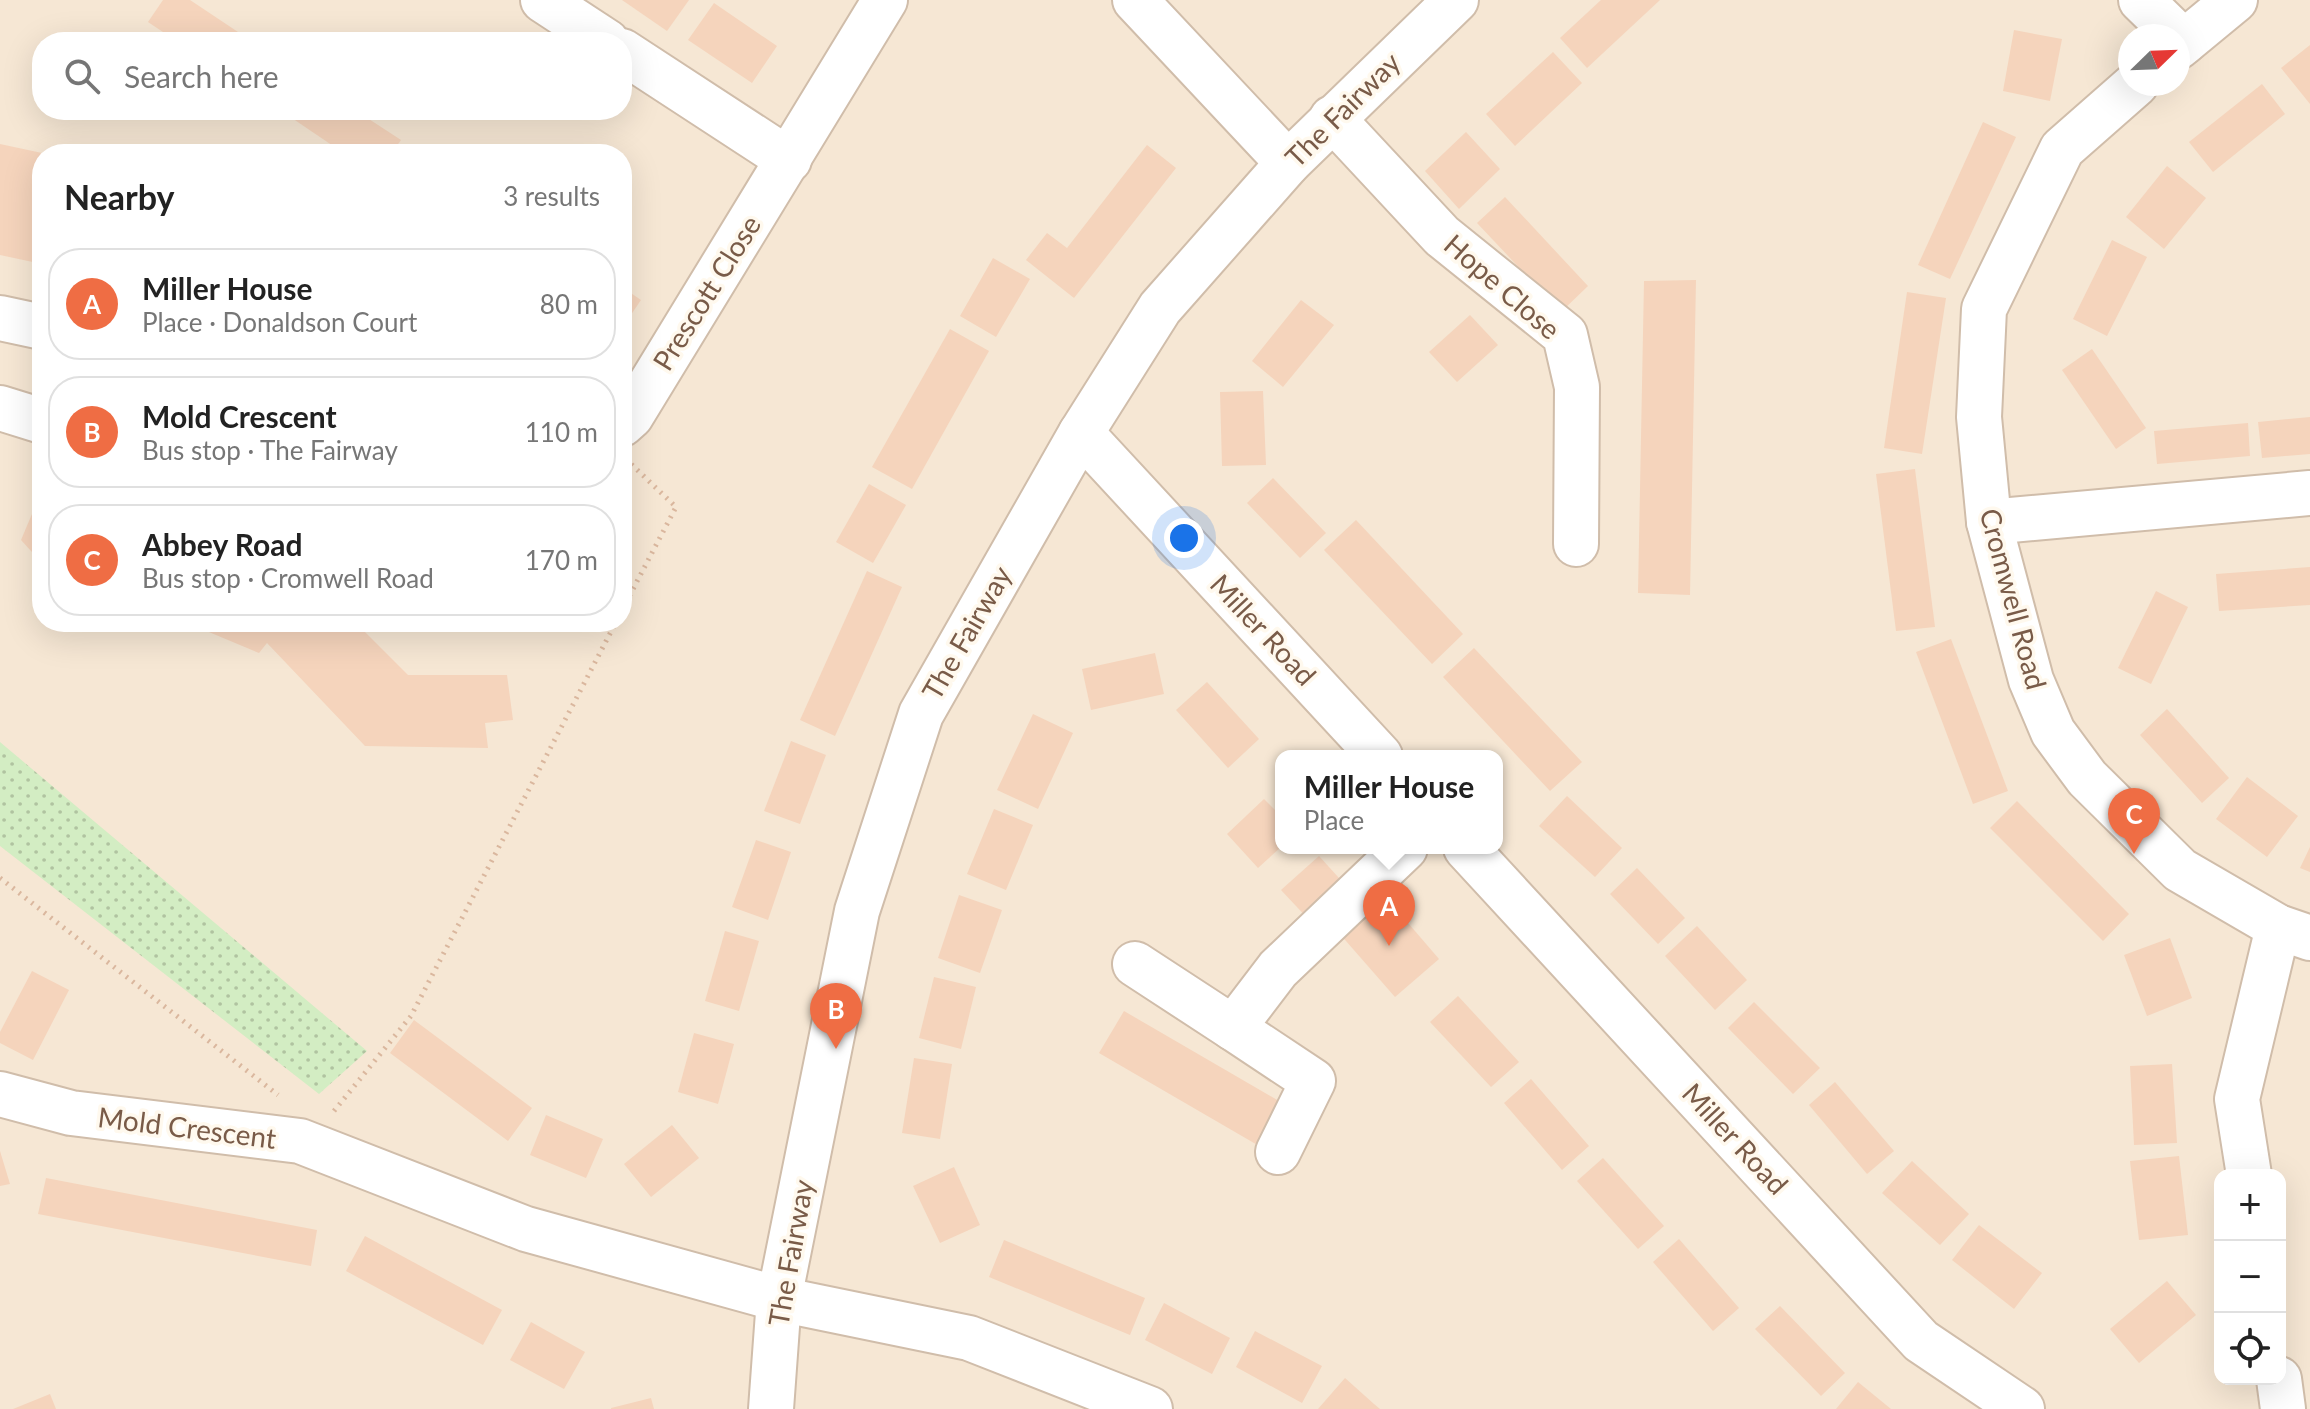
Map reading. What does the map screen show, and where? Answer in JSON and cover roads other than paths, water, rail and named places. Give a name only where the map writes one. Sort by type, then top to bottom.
[{"type":"street","points":[[543,0],[592,32]]},
{"type":"street","name":"Prescott Close","points":[[632,414],[885,0]]},
{"type":"street","points":[[1135,0],[1288,163]]},
{"type":"street","name":"The Fairway","points":[[771,1409],[779,1299],[857,911],[921,714],[1081,433],[1160,308],[1288,163],[1456,0]]},
{"type":"street","points":[[2141,0],[2163,24]]},
{"type":"street","points":[[2190,37],[2235,0]]},
{"type":"street","points":[[632,58],[789,160]]},
{"type":"street","name":"Cromwell Road","points":[[2122,96],[2062,149],[1984,309],[1979,417],[1989,522],[2031,680],[2053,732],[2087,778],[2180,870],[2294,932]]},
{"type":"street","name":"Hope Close","points":[[1332,118],[1442,236],[1565,335],[1577,387],[1576,544]]},
{"type":"street","points":[[0,318],[32,325]]},
{"type":"street","points":[[0,408],[32,418]]},
{"type":"street","name":"Miller Road","points":[[1081,433],[1374,750]]},
{"type":"street","points":[[1989,522],[2310,493]]},
{"type":"street","points":[[1233,1028],[1278,969],[1399,854]]},
{"type":"street","name":"Miller Road","points":[[1472,854],[1921,1341],[2022,1409]]},
{"type":"street","points":[[2248,1169],[2237,1099],[2294,932]]},
{"type":"street","points":[[1135,964],[1313,1081],[1278,1152]]},
{"type":"street","name":"Mold Crescent","points":[[0,1094],[71,1113],[303,1129],[526,1229],[779,1299],[969,1338],[1150,1409]]},
{"type":"street","points":[[2280,1385],[2283,1409]]},
{"type":"place","name":"Abbey Road","points":[[2134,854]]},
{"type":"place","name":"Miller House","points":[[1389,946]]},
{"type":"place","name":"Mold Crescent","points":[[836,1049]]}]
